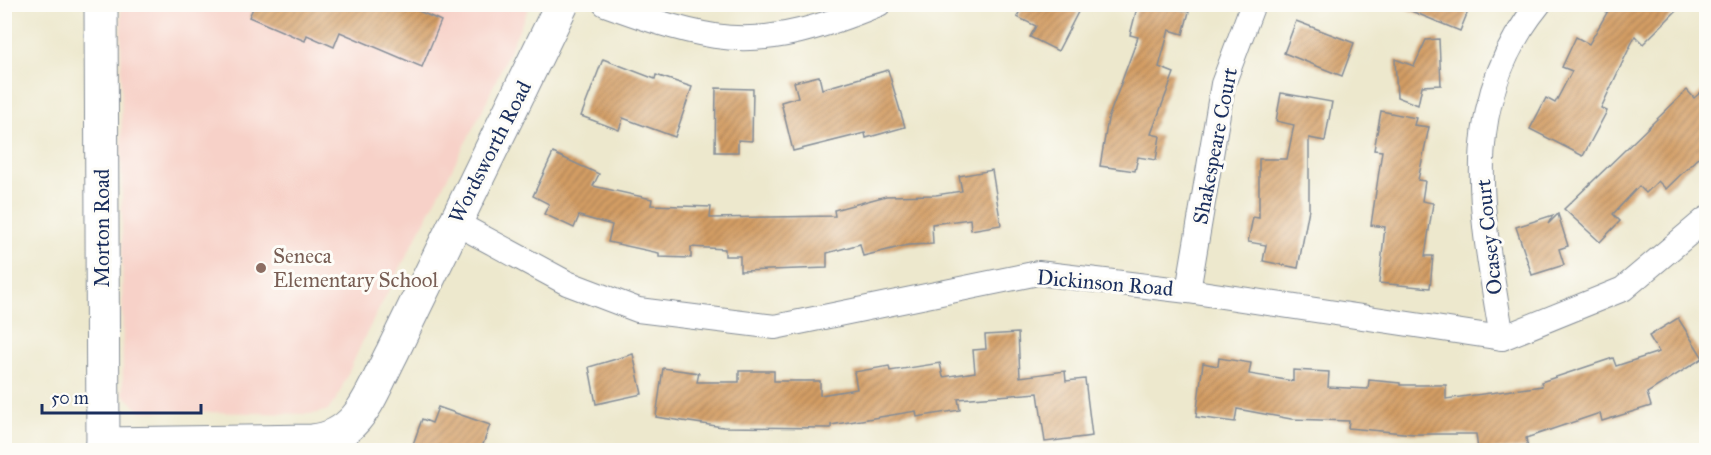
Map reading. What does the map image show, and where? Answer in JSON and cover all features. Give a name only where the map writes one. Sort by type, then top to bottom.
[{"type":"street","name":"Morton Road","points":[[101,4],[103,447]]},
{"type":"street","name":"Wordsworth Road","points":[[103,447],[312,441],[339,435],[356,420],[562,4]]},
{"type":"street","points":[[605,4],[663,24],[716,36],[773,36],[830,24],[879,4]]},
{"type":"street","name":"Shakespeare Court","points":[[1188,291],[1223,84],[1253,4]]},
{"type":"street","name":"Ocasey Court","points":[[1502,338],[1481,209],[1481,135],[1497,73],[1523,24],[1539,4]]},
{"type":"street","points":[[1502,338],[1623,289],[1707,219]]},
{"type":"street","name":"Dickinson Road","points":[[454,222],[567,283],[638,310],[775,327],[1038,273],[1188,291],[1502,338]]},
{"type":"shaded area","name":"Seneca Elementary School","points":[[121,5],[530,5],[483,109],[365,336],[336,400],[328,410],[314,414],[140,411],[123,394]]},
{"type":"building","points":[[255,4],[403,4],[441,21],[422,67],[340,32],[334,47],[307,35],[305,41],[249,17]]},
{"type":"building","points":[[1023,4],[1063,4],[1078,12],[1058,51],[1030,37],[1036,26],[1017,17]]},
{"type":"building","points":[[1138,4],[1162,4],[1189,12],[1183,34],[1169,30],[1159,67],[1174,73],[1151,134],[1160,136],[1156,160],[1138,157],[1135,171],[1100,166],[1108,119],[1138,37],[1130,35]]},
{"type":"building","points":[[1394,4],[1471,4],[1460,31]]},
{"type":"building","points":[[1612,4],[1683,4],[1643,44],[1635,36],[1601,108],[1607,111],[1583,156],[1530,129],[1546,98],[1555,103],[1572,71],[1562,67],[1576,37],[1589,44]]},
{"type":"building","points":[[1296,21],[1354,43],[1342,76],[1284,53]]},
{"type":"building","points":[[1439,39],[1441,85],[1422,86],[1418,105],[1397,97],[1395,59],[1414,66],[1426,40]]},
{"type":"building","points":[[603,59],[655,79],[656,75],[692,87],[675,137],[623,118],[619,130],[581,116]]},
{"type":"building","points":[[888,70],[905,127],[866,138],[865,133],[793,151],[781,102],[798,97],[794,82],[819,76],[822,89]]},
{"type":"building","points":[[1707,87],[1707,149],[1666,189],[1658,181],[1646,193],[1639,186],[1613,214],[1620,221],[1600,242],[1564,209],[1687,90],[1694,98]]},
{"type":"building","points":[[716,88],[753,89],[752,141],[738,140],[738,152],[715,152]]},
{"type":"building","points":[[1281,93],[1332,102],[1325,141],[1309,138],[1309,209],[1298,268],[1263,261],[1266,245],[1248,242],[1253,217],[1259,218],[1259,159],[1287,159],[1294,125],[1276,121]]},
{"type":"building","points":[[1381,111],[1416,118],[1414,125],[1429,127],[1418,180],[1425,181],[1422,201],[1433,203],[1425,256],[1433,256],[1430,288],[1379,283],[1385,227],[1371,225],[1382,151],[1374,150]]},
{"type":"building","points":[[553,153],[599,174],[593,186],[652,199],[651,205],[711,207],[710,218],[835,216],[834,210],[886,196],[936,195],[962,191],[959,176],[992,170],[1001,225],[971,230],[970,219],[932,224],[933,244],[908,245],[863,256],[860,244],[827,253],[827,268],[740,271],[740,256],[725,256],[725,249],[691,247],[691,258],[659,257],[659,253],[608,242],[612,225],[579,216],[574,228],[544,214],[549,204],[533,196]]},
{"type":"building","points":[[1558,214],[1568,246],[1559,249],[1564,265],[1532,275],[1516,227],[1553,215],[1548,224]]},
{"type":"building","points":[[1678,318],[1703,358],[1647,393],[1651,406],[1602,421],[1600,413],[1526,438],[1528,448],[1478,450],[1476,434],[1415,434],[1348,428],[1349,421],[1291,419],[1237,409],[1235,422],[1196,417],[1203,363],[1218,366],[1219,358],[1251,363],[1249,374],[1293,381],[1293,370],[1329,372],[1328,387],[1368,389],[1369,380],[1400,383],[1400,385],[1446,385],[1446,399],[1542,386],[1541,382],[1613,358],[1616,366],[1659,352],[1649,336]]},
{"type":"building","points":[[1018,333],[1020,377],[1065,371],[1066,381],[1085,379],[1092,436],[1045,442],[1038,393],[958,399],[960,410],[917,417],[916,411],[831,425],[831,428],[723,427],[656,417],[663,368],[699,373],[697,382],[739,382],[739,371],[774,371],[774,381],[820,381],[820,395],[857,389],[854,372],[889,366],[890,371],[940,363],[943,377],[975,372],[973,350],[986,349],[985,335]]},
{"type":"building","points":[[633,354],[642,394],[596,404],[589,367]]},
{"type":"building","points":[[438,407],[490,425],[481,450],[411,450],[422,419],[432,423]]},
{"type":"place","name":"Seneca Elementary School","points":[[261,268]]}]
